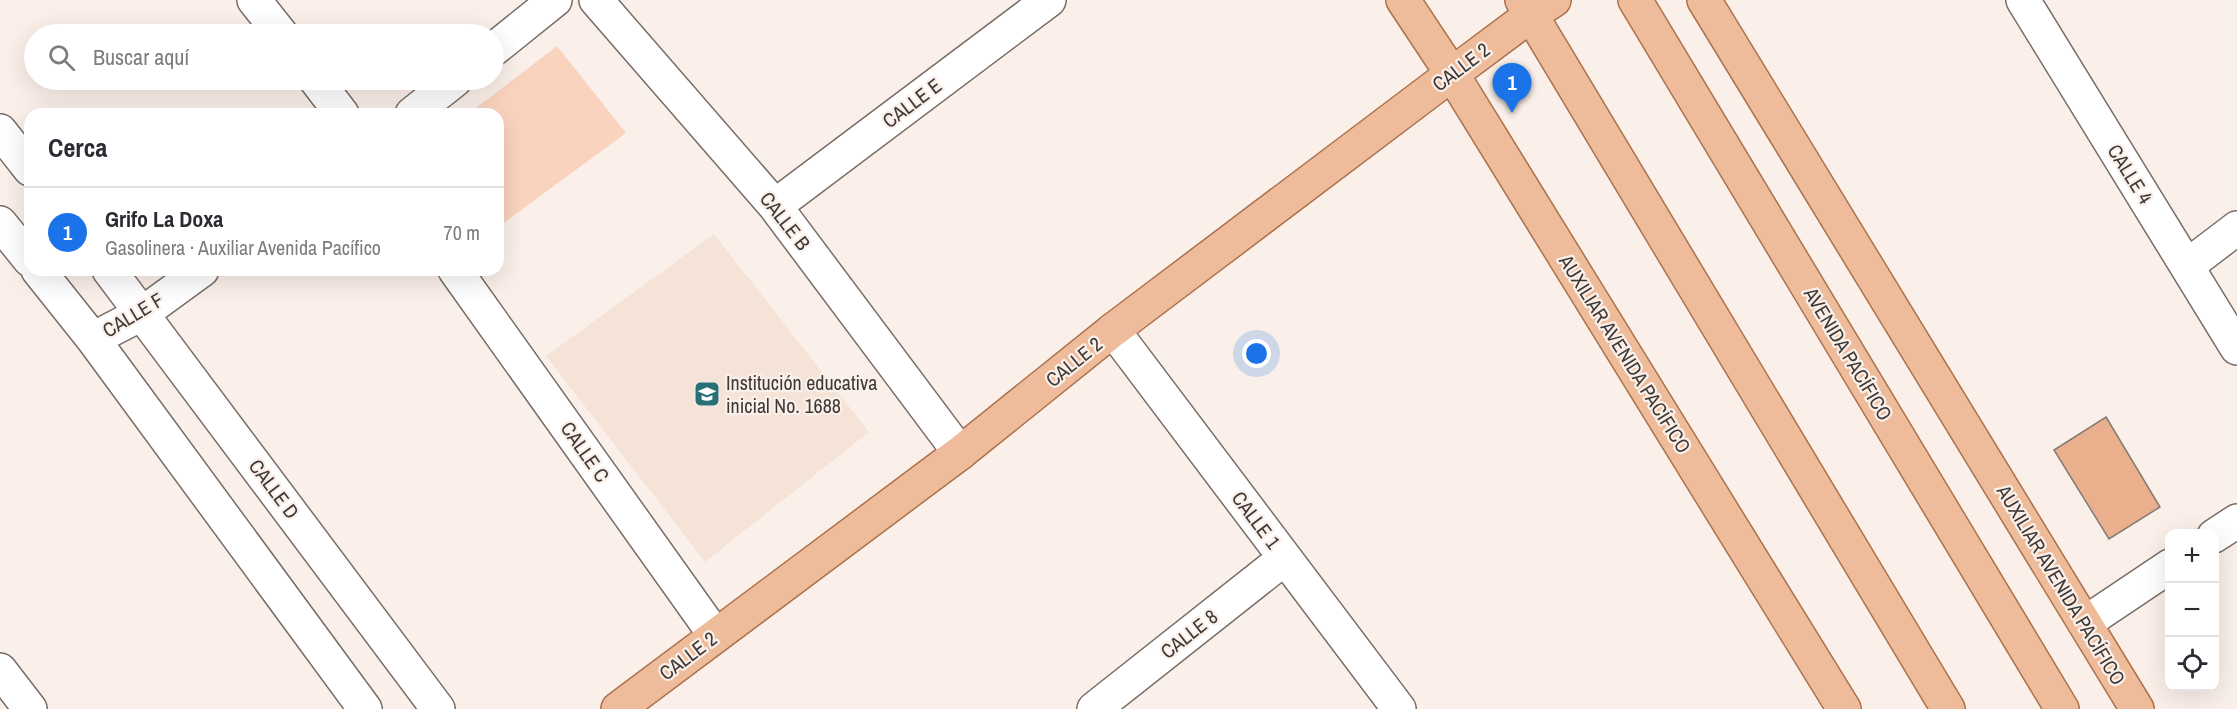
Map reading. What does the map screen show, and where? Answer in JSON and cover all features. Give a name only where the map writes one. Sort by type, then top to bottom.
[{"type":"main road","name":"AUXILIAR AVENIDA PACÍFICO","points":[[1404,0],[1452,74],[1838,707]]},
{"type":"main road","name":"AVENIDA PACÍFICO","points":[[1635,0],[2062,709]]},
{"type":"main road","name":"AUXILIAR AVENIDA PACÍFICO","points":[[1704,0],[2137,709]]},
{"type":"main road","name":"CALLE 2","points":[[618,709],[960,453],[1113,330],[1452,74],[1536,5]]},
{"type":"main road","points":[[1536,5],[1948,709]]},
{"type":"street","points":[[254,0],[273,24]]},
{"type":"street","points":[[504,41],[555,0]]},
{"type":"street","name":"CALLE B","points":[[596,0],[775,206],[960,453]]},
{"type":"street","name":"CALLE E","points":[[775,206],[1049,0]]},
{"type":"street","name":"CALLE 4","points":[[2023,0],[2237,348]]},
{"type":"street","points":[[324,90],[337,108]]},
{"type":"street","points":[[420,108],[442,90]]},
{"type":"street","points":[[0,131],[24,161]]},
{"type":"street","points":[[0,223],[24,253]]},
{"type":"street","points":[[2187,266],[2237,228]]},
{"type":"street","points":[[43,276],[93,339],[365,709]]},
{"type":"street","name":"CALLE D","points":[[114,276],[438,709]]},
{"type":"street","name":"CALLE F","points":[[93,339],[143,313],[194,276]]},
{"type":"street","name":"CALLE C","points":[[459,276],[715,635]]},
{"type":"street","name":"CALLE 1","points":[[1113,330],[1399,709]]},
{"type":"street","points":[[2219,533],[2237,521]]},
{"type":"street","name":"CALLE 8","points":[[1094,709],[1285,558]]},
{"type":"street","points":[[2085,623],[2165,569]]},
{"type":"street","points":[[0,670],[30,709]]},
{"type":"shaded area","points":[[557,46],[626,133],[504,223],[504,108],[476,108],[499,90],[504,90],[504,86]]},
{"type":"shaded area","name":"Institución educativa inicial No. 1688","points":[[714,234],[869,432],[705,562],[546,356]]},
{"type":"building","points":[[2106,417],[2160,507],[2109,539],[2054,450]]},
{"type":"place","name":"Grifo La Doxa","points":[[1512,113]]},
{"type":"place","name":"Institución educativa inicial No. 1688","points":[[707,394]]}]
